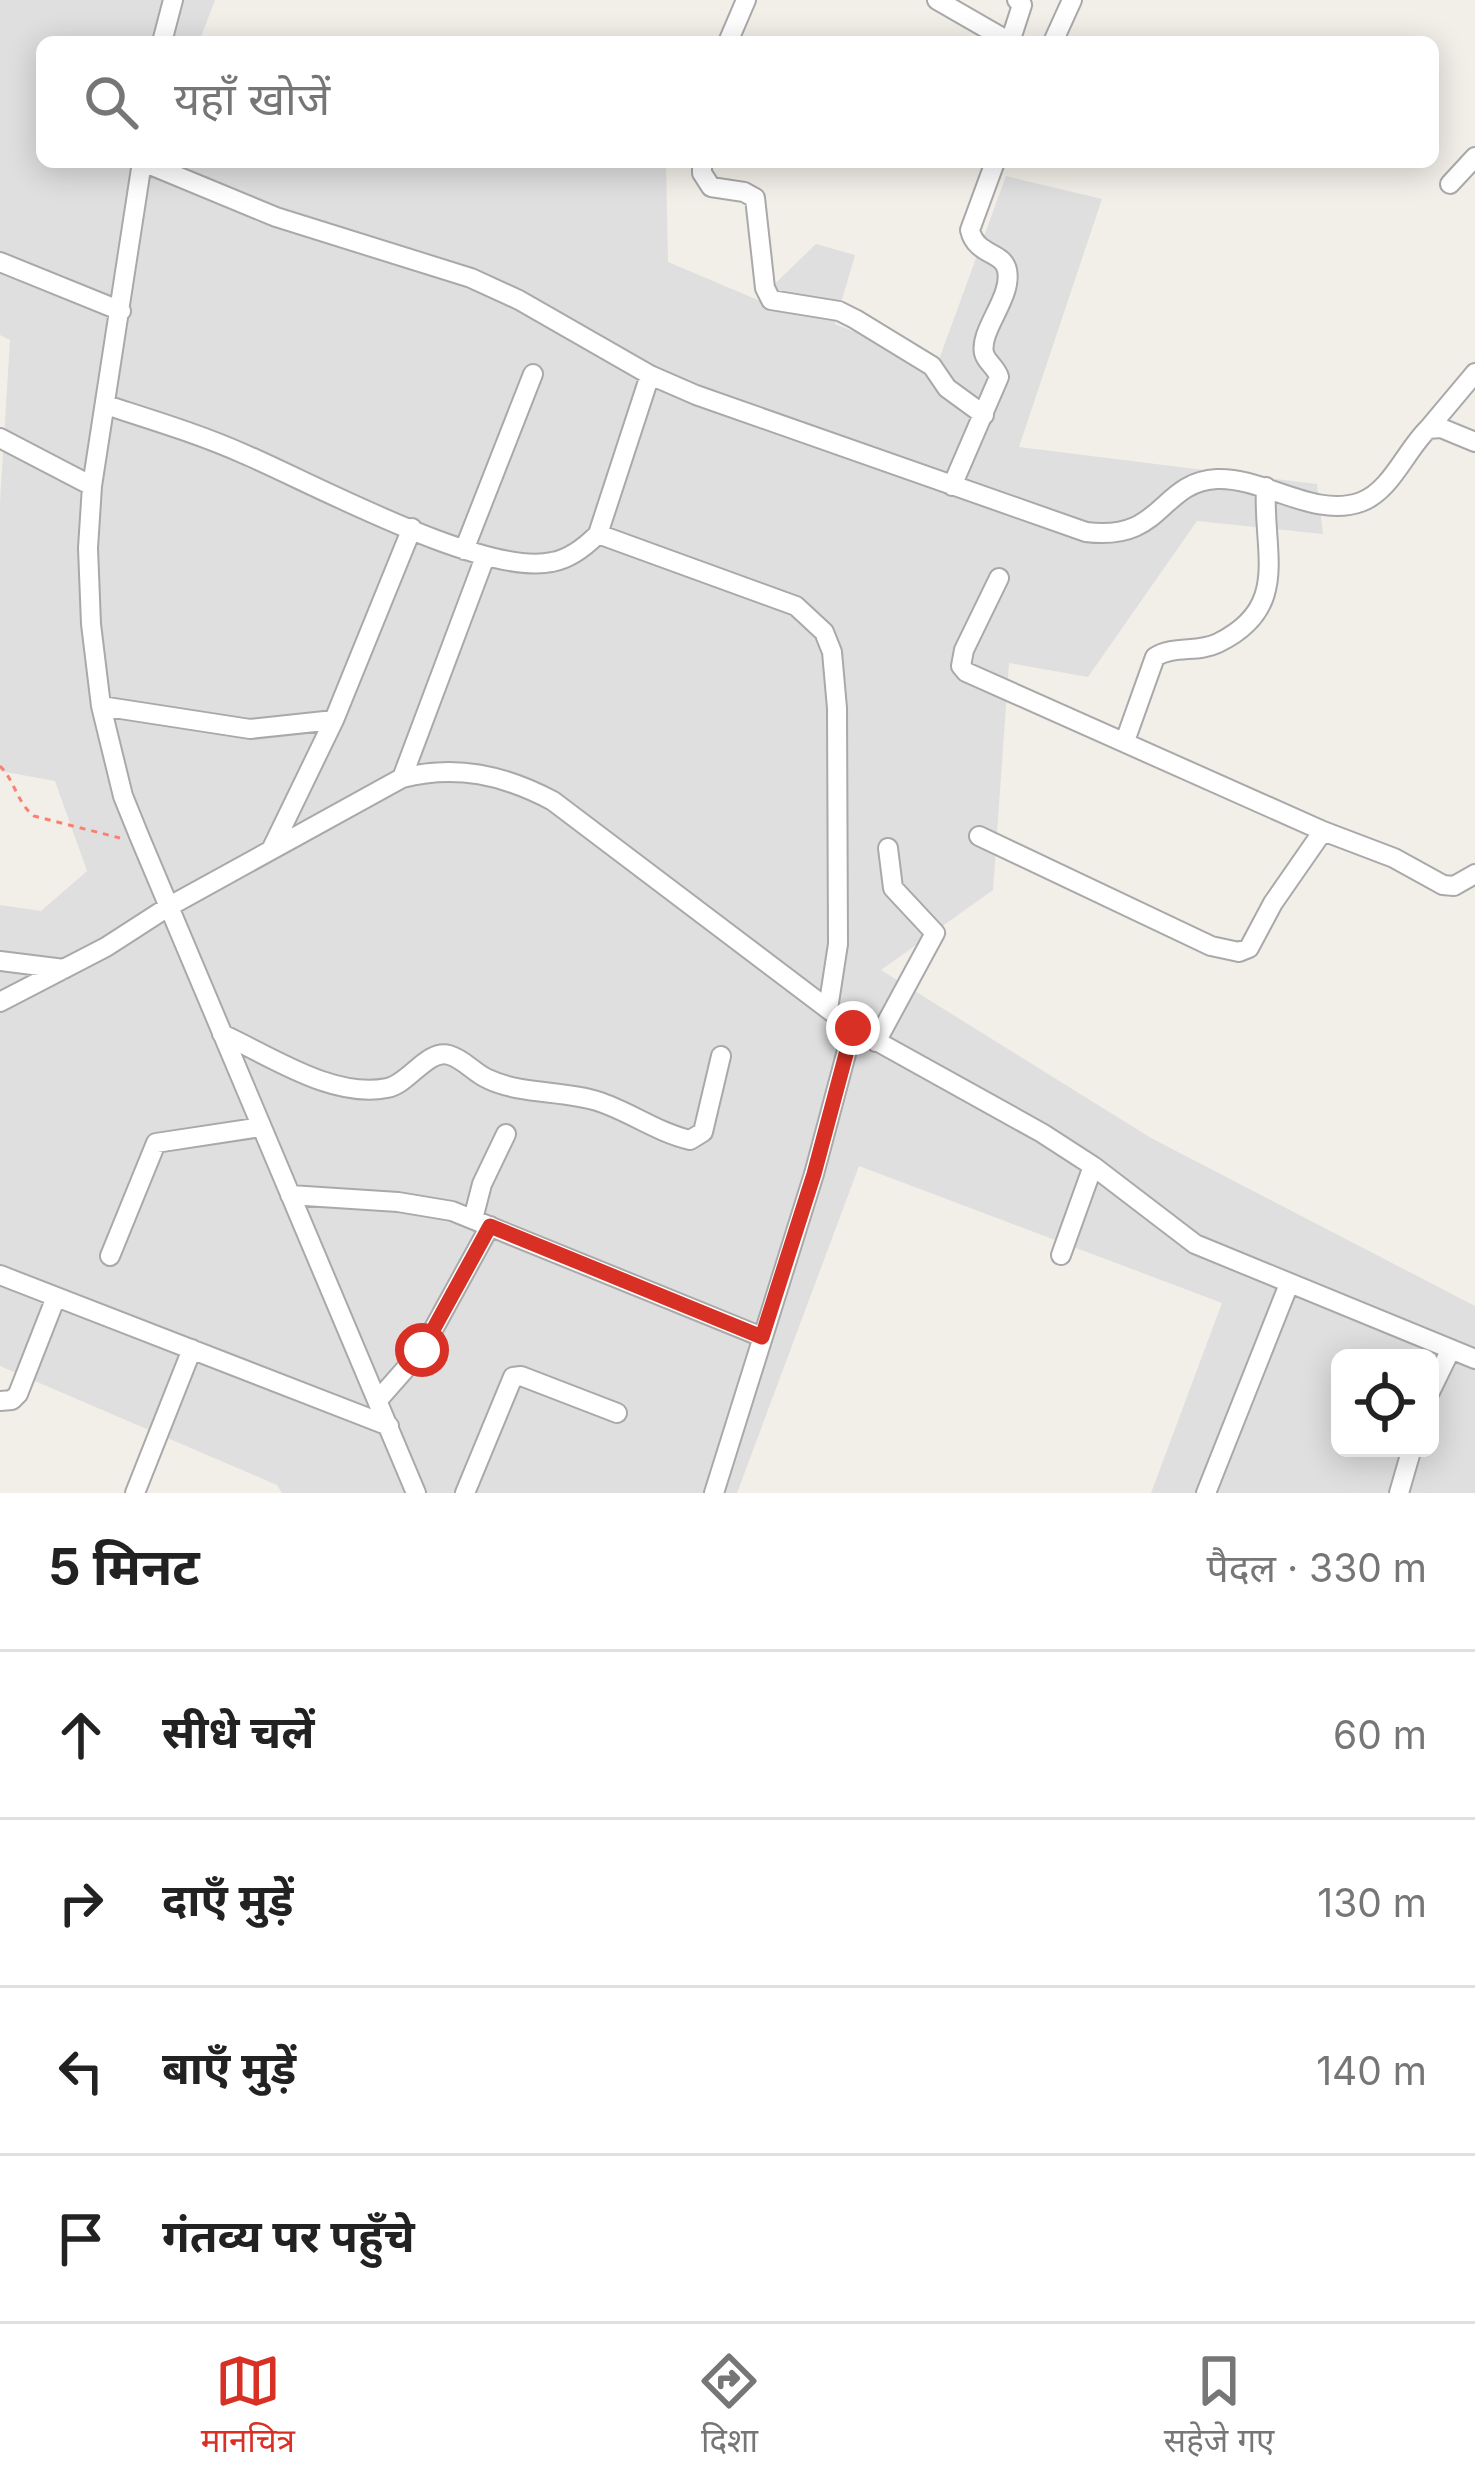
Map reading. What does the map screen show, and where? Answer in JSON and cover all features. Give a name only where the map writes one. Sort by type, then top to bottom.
[{"type":"street","points":[[164,36],[173,0]]},
{"type":"street","points":[[731,36],[746,0]]},
{"type":"street","points":[[937,0],[1000,36]]},
{"type":"street","points":[[1012,36],[1021,14],[1017,0]]},
{"type":"street","points":[[1056,36],[1072,0]]},
{"type":"street","points":[[1450,184],[1475,157]]},
{"type":"street","points":[[141,168],[92,486],[91,623],[101,706],[123,796],[416,1493]]},
{"type":"street","points":[[157,168],[276,217],[471,278],[650,375],[1047,520],[1111,535],[1135,530],[1183,490],[1220,479],[1321,504],[1341,507],[1364,501],[1381,488],[1475,373]]},
{"type":"street","points":[[702,168],[711,187],[755,198],[765,287],[772,300],[838,311],[855,319],[932,366],[947,388],[984,415]]},
{"type":"street","points":[[952,485],[1000,376],[984,346],[1008,273],[1002,259],[978,247],[970,230],[993,168]]},
{"type":"street","points":[[0,262],[121,311]]},
{"type":"street","points":[[464,550],[533,374]]},
{"type":"street","points":[[106,405],[238,451],[464,550],[484,557],[552,562],[583,549],[598,534],[650,375]]},
{"type":"street","points":[[1429,428],[1475,442]]},
{"type":"street","points":[[0,438],[92,486]]},
{"type":"street","points":[[1125,741],[1155,657],[1165,651],[1212,646],[1255,615],[1272,568],[1265,531],[1266,488]]},
{"type":"street","points":[[272,848],[334,720],[412,528]]},
{"type":"street","points":[[598,534],[796,606],[824,632],[832,652],[837,708],[838,944],[828,1009]]},
{"type":"street","points":[[402,778],[484,557]]},
{"type":"street","points":[[999,578],[964,650],[961,666],[966,672],[1323,832],[1394,858],[1443,885],[1454,886],[1475,874]]},
{"type":"street","points":[[101,706],[250,729],[334,720]]},
{"type":"street","points":[[0,1002],[402,778],[430,771],[464,771],[524,785],[553,800],[853,1028],[1093,1166],[1196,1244],[1475,1359]]},
{"type":"street","points":[[979,836],[1211,946],[1239,952],[1256,940],[1274,903],[1323,832]]},
{"type":"street","points":[[876,1042],[934,933],[893,888],[888,848]]},
{"type":"street","points":[[0,961],[64,969]]},
{"type":"street","points":[[713,1493],[814,1174],[853,1028]]},
{"type":"street","points":[[221,1034],[318,1078],[369,1089],[406,1081],[431,1058],[452,1055],[489,1080],[591,1099],[653,1128],[690,1139],[703,1132],[721,1056]]},
{"type":"street","points":[[110,1256],[156,1143],[261,1127]]},
{"type":"street","points":[[378,1400],[430,1337],[481,1223],[482,1184],[506,1134]]},
{"type":"street","points":[[1061,1256],[1093,1166]]},
{"type":"street","points":[[290,1196],[430,1205],[762,1337]]},
{"type":"street","points":[[0,1275],[389,1426]]},
{"type":"street","points":[[1206,1493],[1289,1284]]},
{"type":"street","points":[[0,1401],[13,1400],[18,1394],[56,1297]]},
{"type":"street","points":[[135,1493],[192,1349]]},
{"type":"street","points":[[1439,1374],[1451,1349]]},
{"type":"street","points":[[465,1493],[513,1377],[617,1413]]},
{"type":"street","points":[[1399,1493],[1409,1457]]},
{"type":"path","points":[[0,766],[34,816],[99,835],[140,838]]},
{"type":"shaded area","points":[[0,0],[215,0],[201,36],[36,36],[36,168],[666,168],[668,262],[758,300],[816,244],[855,255],[835,324],[937,365],[1006,176],[1102,199],[1019,447],[1317,484],[1323,534],[1197,521],[1088,677],[1009,663],[993,890],[881,970],[1151,1138],[1475,1306],[1475,1493],[1151,1493],[1222,1303],[859,1166],[737,1493],[282,1493],[277,1485],[0,1366],[0,905],[41,911],[87,871],[55,781],[0,771],[0,502],[10,340],[0,335]]},
{"type":"route","points":[[422,1350],[490,1226],[762,1337],[814,1174],[853,1028]]}]
